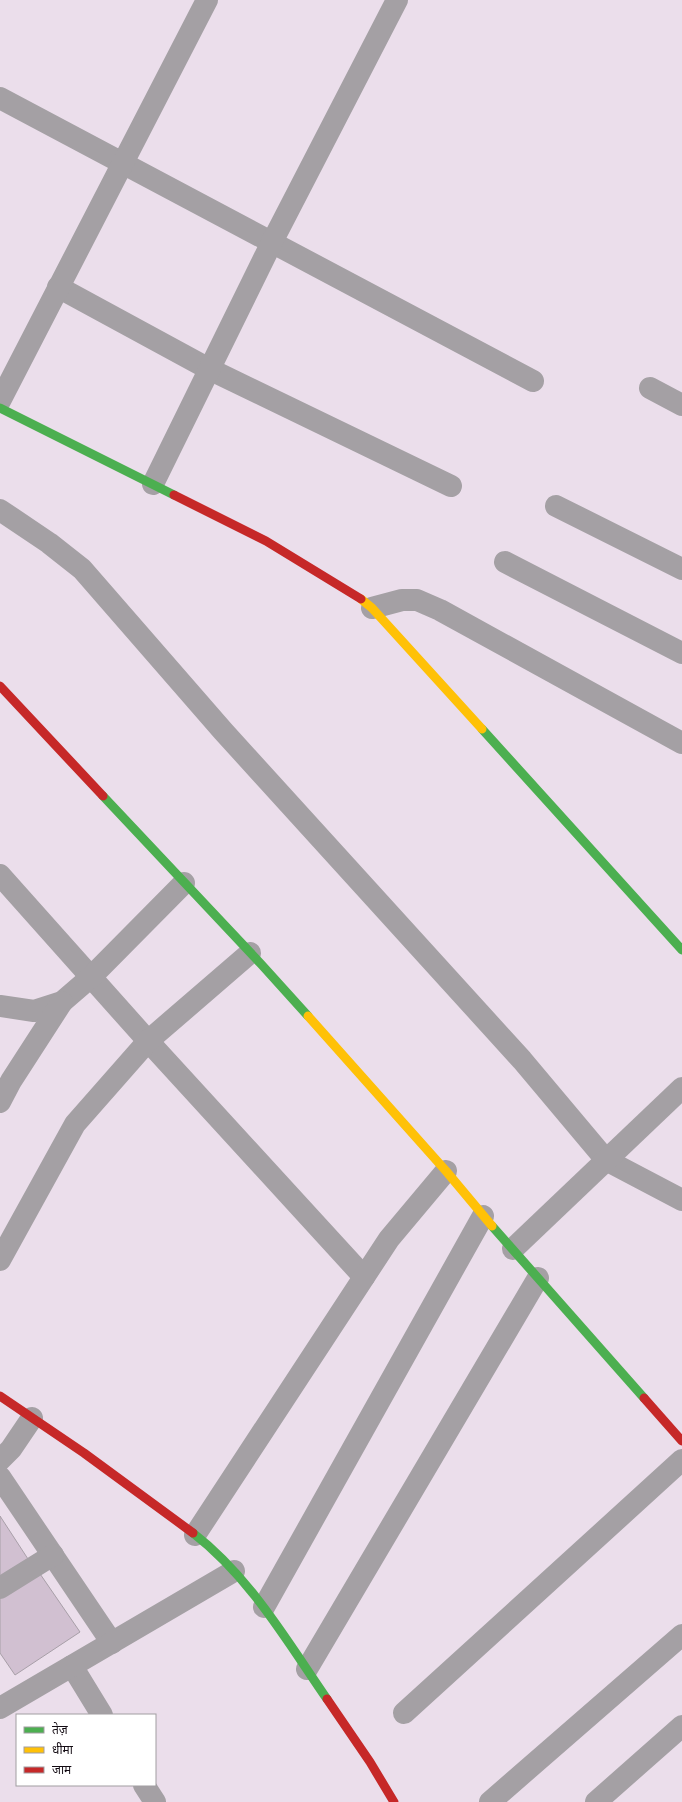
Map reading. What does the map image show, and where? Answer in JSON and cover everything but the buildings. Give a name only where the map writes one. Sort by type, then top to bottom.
[{"type":"street","points":[[0,401],[207,0]]},
{"type":"street","points":[[153,484],[271,244],[397,0]]},
{"type":"street","points":[[0,98],[271,244],[533,381]]},
{"type":"street","points":[[58,287],[209,369],[451,486]]},
{"type":"street","points":[[650,388],[682,405]]},
{"type":"street","points":[[0,408],[266,541],[321,573],[354,594],[372,608],[682,950]]},
{"type":"street","points":[[556,506],[682,569]]},
{"type":"street","points":[[0,510],[50,543],[82,569],[223,731],[522,1060],[606,1160],[682,1200]]},
{"type":"street","points":[[505,562],[682,653]]},
{"type":"street","points":[[372,608],[402,600],[417,600],[440,610],[490,639],[682,743]]},
{"type":"street","points":[[0,686],[250,953],[446,1171],[483,1216],[682,1441]]},
{"type":"street","points":[[0,876],[148,1041],[364,1277]]},
{"type":"street","points":[[0,1102],[11,1081],[62,1002],[91,977],[184,883]]},
{"type":"street","points":[[0,1260],[75,1124],[148,1041],[250,953]]},
{"type":"street","points":[[0,1006],[34,1011],[62,1002]]},
{"type":"street","points":[[513,1249],[606,1160],[680,1093]]},
{"type":"street","points":[[195,1535],[389,1239],[446,1171]]},
{"type":"street","points":[[264,1607],[483,1216]]},
{"type":"street","points":[[307,1669],[538,1278]]},
{"type":"street","points":[[0,1396],[84,1453],[195,1535],[234,1571],[264,1607],[307,1669],[370,1762],[394,1802]]},
{"type":"street","points":[[0,1460],[11,1449],[32,1418]]},
{"type":"street","points":[[404,1713],[682,1460]]},
{"type":"street","points":[[0,1477],[112,1643]]},
{"type":"street","points":[[0,1588],[53,1555]]},
{"type":"street","points":[[0,1708],[234,1571]]},
{"type":"street","points":[[490,1802],[682,1634]]},
{"type":"street","points":[[72,1666],[101,1714]]},
{"type":"street","points":[[596,1802],[682,1726]]},
{"type":"street","points":[[145,1786],[155,1802]]},
{"type":"traffic: fast","points":[[0,408],[174,495]]},
{"type":"traffic: fast","points":[[482,729],[682,950]]},
{"type":"traffic: fast","points":[[103,796],[308,1016]]},
{"type":"traffic: fast","points":[[492,1226],[644,1398]]},
{"type":"traffic: fast","points":[[193,1533],[213,1550],[250,1590],[282,1633],[327,1699]]},
{"type":"traffic: slow","points":[[361,599],[372,608],[482,729]]},
{"type":"traffic: slow","points":[[308,1016],[446,1171],[492,1226]]},
{"type":"traffic: jam","points":[[174,495],[266,541],[361,599]]},
{"type":"traffic: jam","points":[[0,686],[103,796]]},
{"type":"traffic: jam","points":[[0,1396],[84,1453],[193,1533]]},
{"type":"traffic: jam","points":[[644,1398],[682,1441]]},
{"type":"traffic: jam","points":[[327,1699],[370,1762],[394,1802]]}]
